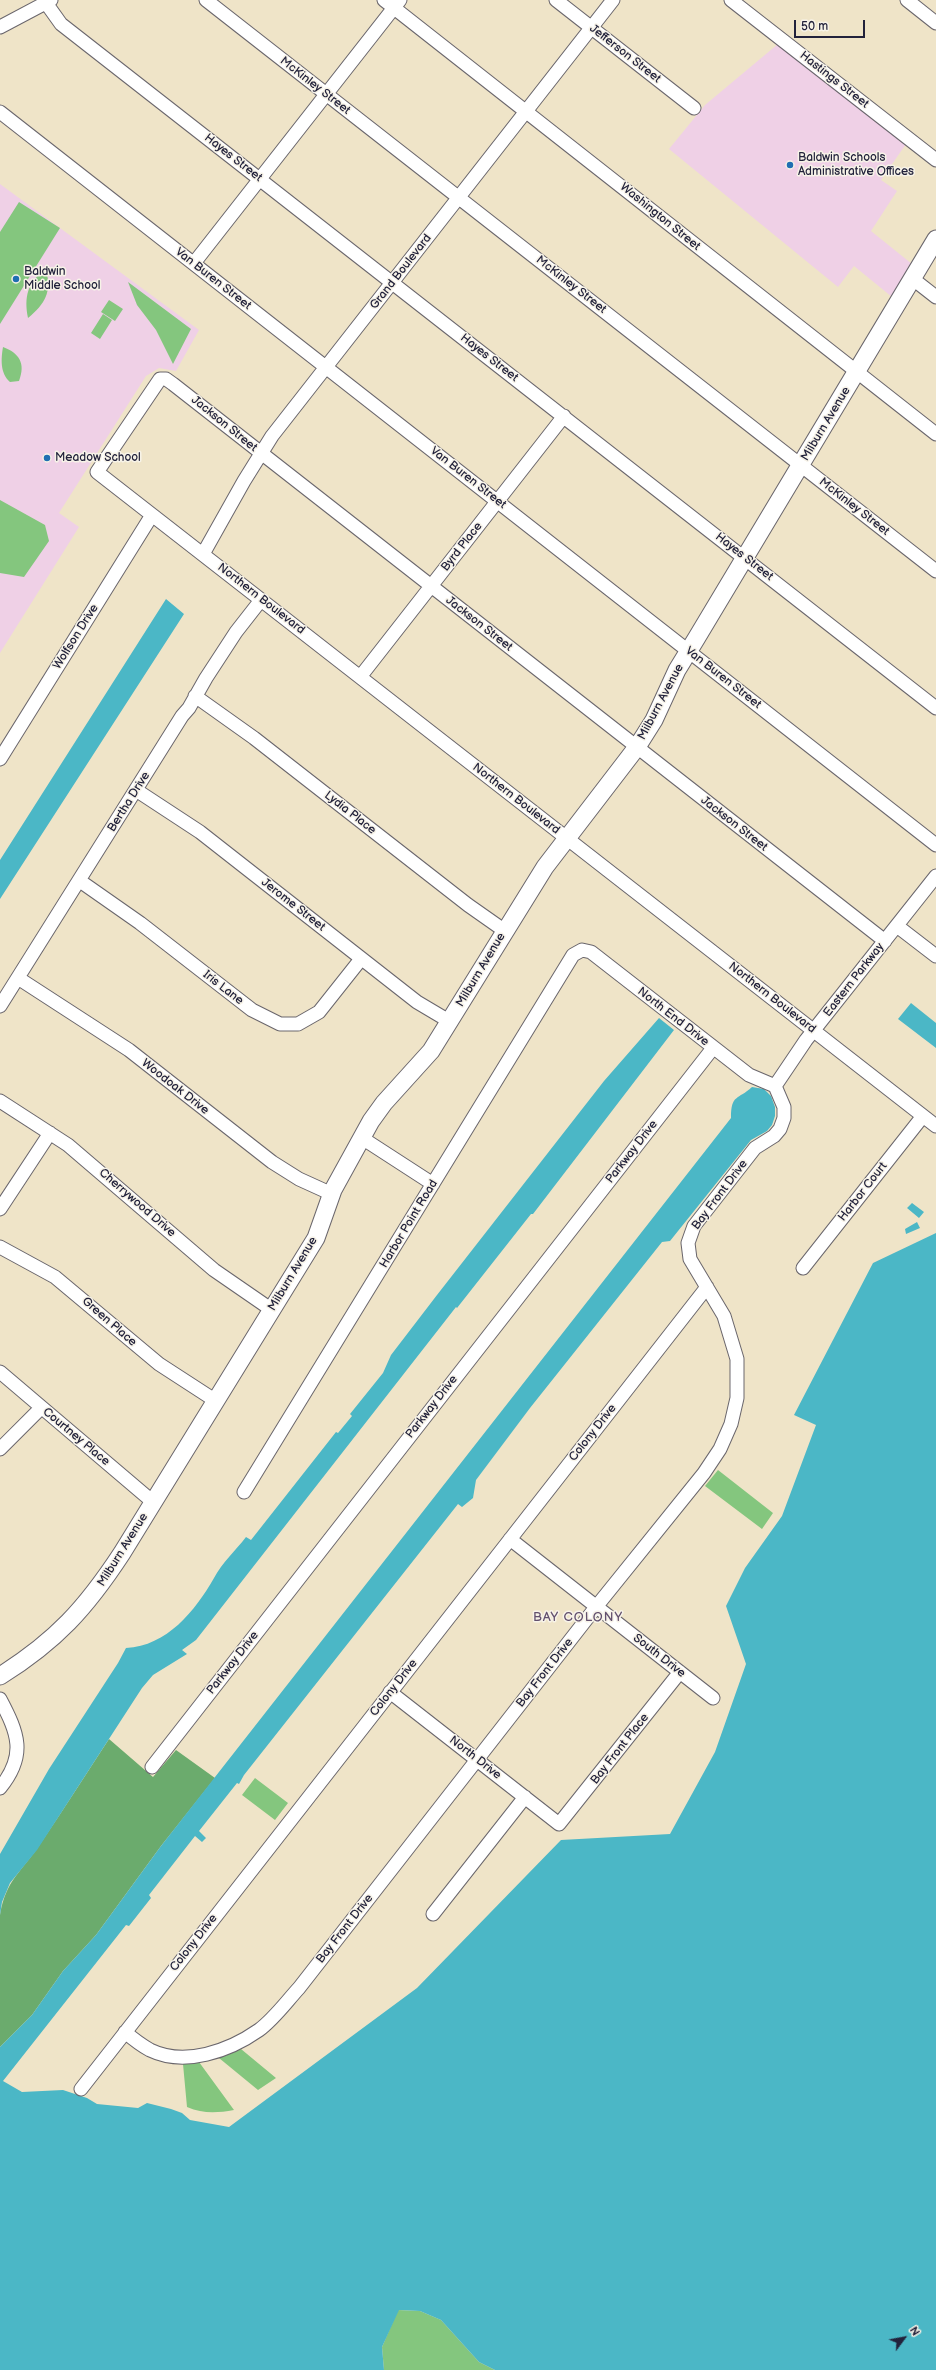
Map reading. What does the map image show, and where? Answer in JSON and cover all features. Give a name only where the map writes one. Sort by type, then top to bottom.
[{"type":"main road","name":"Milburn Avenue","points":[[0,1676],[29,1658],[55,1637],[80,1612],[97,1592],[118,1560],[316,1238],[332,1194],[347,1161],[384,1103],[431,1051],[448,1021],[545,867],[568,839],[637,747],[654,720],[677,670],[801,466],[936,239]]},
{"type":"street","name":"McKinley Street","points":[[206,0],[936,571]]},
{"type":"street","name":"Jefferson Street","points":[[556,0],[694,108]]},
{"type":"street","name":"Grand Boulevard","points":[[203,554],[272,436],[613,0]]},
{"type":"street","name":"Hastings Street","points":[[731,0],[936,160]]},
{"type":"street","points":[[907,0],[936,23]]},
{"type":"street","points":[[0,27],[49,1]]},
{"type":"street","name":"Hayes Street","points":[[49,1],[61,24],[936,708]]},
{"type":"street","points":[[194,263],[326,95],[393,3]]},
{"type":"street","name":"Washington Street","points":[[393,3],[526,113],[936,434]]},
{"type":"street","name":"Van Buren Street","points":[[0,112],[936,845]]},
{"type":"street","points":[[913,279],[936,297]]},
{"type":"street","name":"Jackson Street","points":[[97,472],[160,379],[166,379],[885,941]]},
{"type":"street","name":"Byrd Place","points":[[360,677],[564,416]]},
{"type":"street","name":"Northern Boulevard","points":[[97,472],[936,1126]]},
{"type":"street","name":"Wolfson Drive","points":[[0,759],[152,515]]},
{"type":"street","name":"Bertha Drive","points":[[0,1006],[236,632],[261,600]]},
{"type":"street","name":"Lydia Place","points":[[195,696],[254,738],[468,905],[505,930]]},
{"type":"street","name":"Jerome Street","points":[[136,790],[200,832],[417,1002],[448,1021]]},
{"type":"street","name":"Eastern Parkway","points":[[775,1086],[787,1066],[936,876]]},
{"type":"street","name":"Iris Lane","points":[[80,881],[140,922],[252,1010],[280,1024],[298,1024],[319,1012],[361,959]]},
{"type":"street","points":[[897,926],[936,956]]},
{"type":"street","name":"North End Drive","points":[[573,955],[582,950],[591,952],[749,1075],[775,1086]]},
{"type":"street","name":"Harbor Point Road","points":[[244,1492],[573,955]]},
{"type":"street","name":"Woodoak Drive","points":[[18,978],[129,1050],[272,1162],[299,1179],[332,1194]]},
{"type":"street","name":"Parkway Drive","points":[[152,1767],[713,1048]]},
{"type":"street","name":"Bay Front Drive","points":[[125,2032],[150,2050],[176,2057],[205,2055],[232,2045],[260,2029],[299,1988],[596,1607],[704,1473],[720,1449],[731,1424],[737,1398],[737,1359],[724,1316],[690,1259],[688,1244],[694,1226],[755,1148],[774,1136],[780,1129],[784,1118],[784,1107],[775,1086]]},
{"type":"street","name":"Cherrywood Drive","points":[[0,1101],[82,1155],[214,1270],[272,1310]]},
{"type":"street","name":"Harbor Court","points":[[803,1268],[923,1116]]},
{"type":"street","points":[[0,1209],[50,1134]]},
{"type":"street","points":[[362,1138],[433,1184]]},
{"type":"street","name":"Green Place","points":[[0,1247],[55,1277],[159,1364],[216,1401]]},
{"type":"street","name":"Colony Drive","points":[[81,2089],[707,1287]]},
{"type":"street","name":"Courtney Place","points":[[0,1372],[153,1502]]},
{"type":"street","points":[[0,1449],[41,1408]]},
{"type":"street","name":"South Drive","points":[[510,1539],[713,1698]]},
{"type":"street","name":"Bay Front Place","points":[[559,1824],[680,1672]]},
{"type":"street","name":"North Drive","points":[[390,1692],[559,1824]]},
{"type":"street","points":[[0,1699],[14,1724],[18,1750],[13,1770],[0,1788]]},
{"type":"street","points":[[433,1914],[525,1797]]},
{"type":"shaded area","name":"Baldwin Schools Administrative Offices","points":[[778,44],[906,144],[881,180],[897,191],[871,231],[912,264],[892,297],[854,266],[838,287],[669,149],[705,105]]},
{"type":"shaded area","name":"Meadow School","points":[[0,184],[199,330],[176,371],[159,368],[146,376],[59,513],[79,527],[0,653]]},
{"type":"green space","name":"Baldwin Middle School","points":[[19,202],[60,228],[0,324],[0,232]]},
{"type":"green space","points":[[46,270],[48,285],[46,297],[39,308],[28,318],[26,304],[28,291],[35,279]]},
{"type":"green space","points":[[128,282],[191,329],[173,364],[156,330],[137,305]]},
{"type":"green space","points":[[109,300],[123,309],[115,321],[101,312]]},
{"type":"green space","points":[[103,314],[112,320],[100,339],[91,333]]},
{"type":"green space","points":[[3,347],[13,352],[20,360],[22,369],[19,381],[10,382],[4,374],[2,361]]},
{"type":"green space","points":[[0,500],[45,525],[49,541],[24,577],[0,573]]},
{"type":"green space","points":[[718,1470],[773,1513],[762,1529],[705,1486]]},
{"type":"green space","points":[[109,1739],[153,1777],[176,1750],[215,1778],[161,1846],[96,1935],[63,1971],[32,2015],[0,2047],[0,1915],[6,1893]]},
{"type":"green space","points":[[255,1778],[288,1803],[275,1820],[242,1795]]},
{"type":"green space","points":[[241,2049],[276,2078],[258,2090],[219,2058]]},
{"type":"green space","points":[[199,2062],[234,2110],[210,2112],[199,2111],[187,2107],[183,2064]]},
{"type":"green space","points":[[398,2310],[420,2311],[441,2320],[479,2362],[495,2370],[384,2370],[382,2347]]},
{"type":"water","points":[[166,599],[184,614],[0,899],[0,860]]},
{"type":"water","points":[[911,1003],[936,1023],[936,1048],[898,1019]]},
{"type":"water","points":[[659,1018],[674,1030],[533,1214],[531,1214],[457,1308],[456,1307],[196,1640],[182,1650],[187,1654],[153,1675],[142,1688],[37,1850],[10,1883],[2,1902],[0,1915],[0,1854],[49,1769],[118,1663],[126,1648],[141,1646],[167,1634],[189,1614],[225,1562],[246,1537],[251,1540],[336,1432],[338,1433],[352,1416],[350,1414],[383,1373],[391,1355],[437,1295],[604,1081]]},
{"type":"water","points":[[752,1087],[764,1089],[771,1096],[775,1107],[775,1116],[772,1125],[767,1131],[751,1140],[670,1241],[662,1242],[530,1408],[476,1480],[473,1498],[462,1507],[458,1504],[244,1775],[239,1784],[237,1783],[199,1831],[206,1838],[202,1842],[195,1836],[149,1895],[151,1898],[129,1926],[126,1925],[3,2081],[22,2092],[63,2090],[87,2098],[97,2104],[138,2108],[147,2103],[182,2113],[190,2120],[229,2127],[417,1988],[561,1840],[670,1834],[715,1752],[746,1664],[726,1606],[745,1568],[782,1516],[816,1425],[794,1415],[873,1263],[936,1233],[936,2370],[495,2370],[479,2362],[441,2320],[420,2311],[399,2310],[382,2347],[384,2370],[0,2370],[0,2047],[32,2015],[63,1971],[96,1935],[161,1846],[731,1118],[732,1105],[736,1098]]},
{"type":"water","points":[[912,1203],[924,1212],[919,1218],[907,1208]]},
{"type":"water","points":[[917,1222],[920,1228],[906,1234],[905,1229]]},
{"type":"place","name":"Baldwin Schools Administrative Offices","points":[[790,165]]},
{"type":"place","name":"Baldwin Middle School","points":[[16,279]]},
{"type":"place","name":"Meadow School","points":[[47,458]]},
{"type":"district","name":"BAY COLONY","points":[[578,1618]]}]
